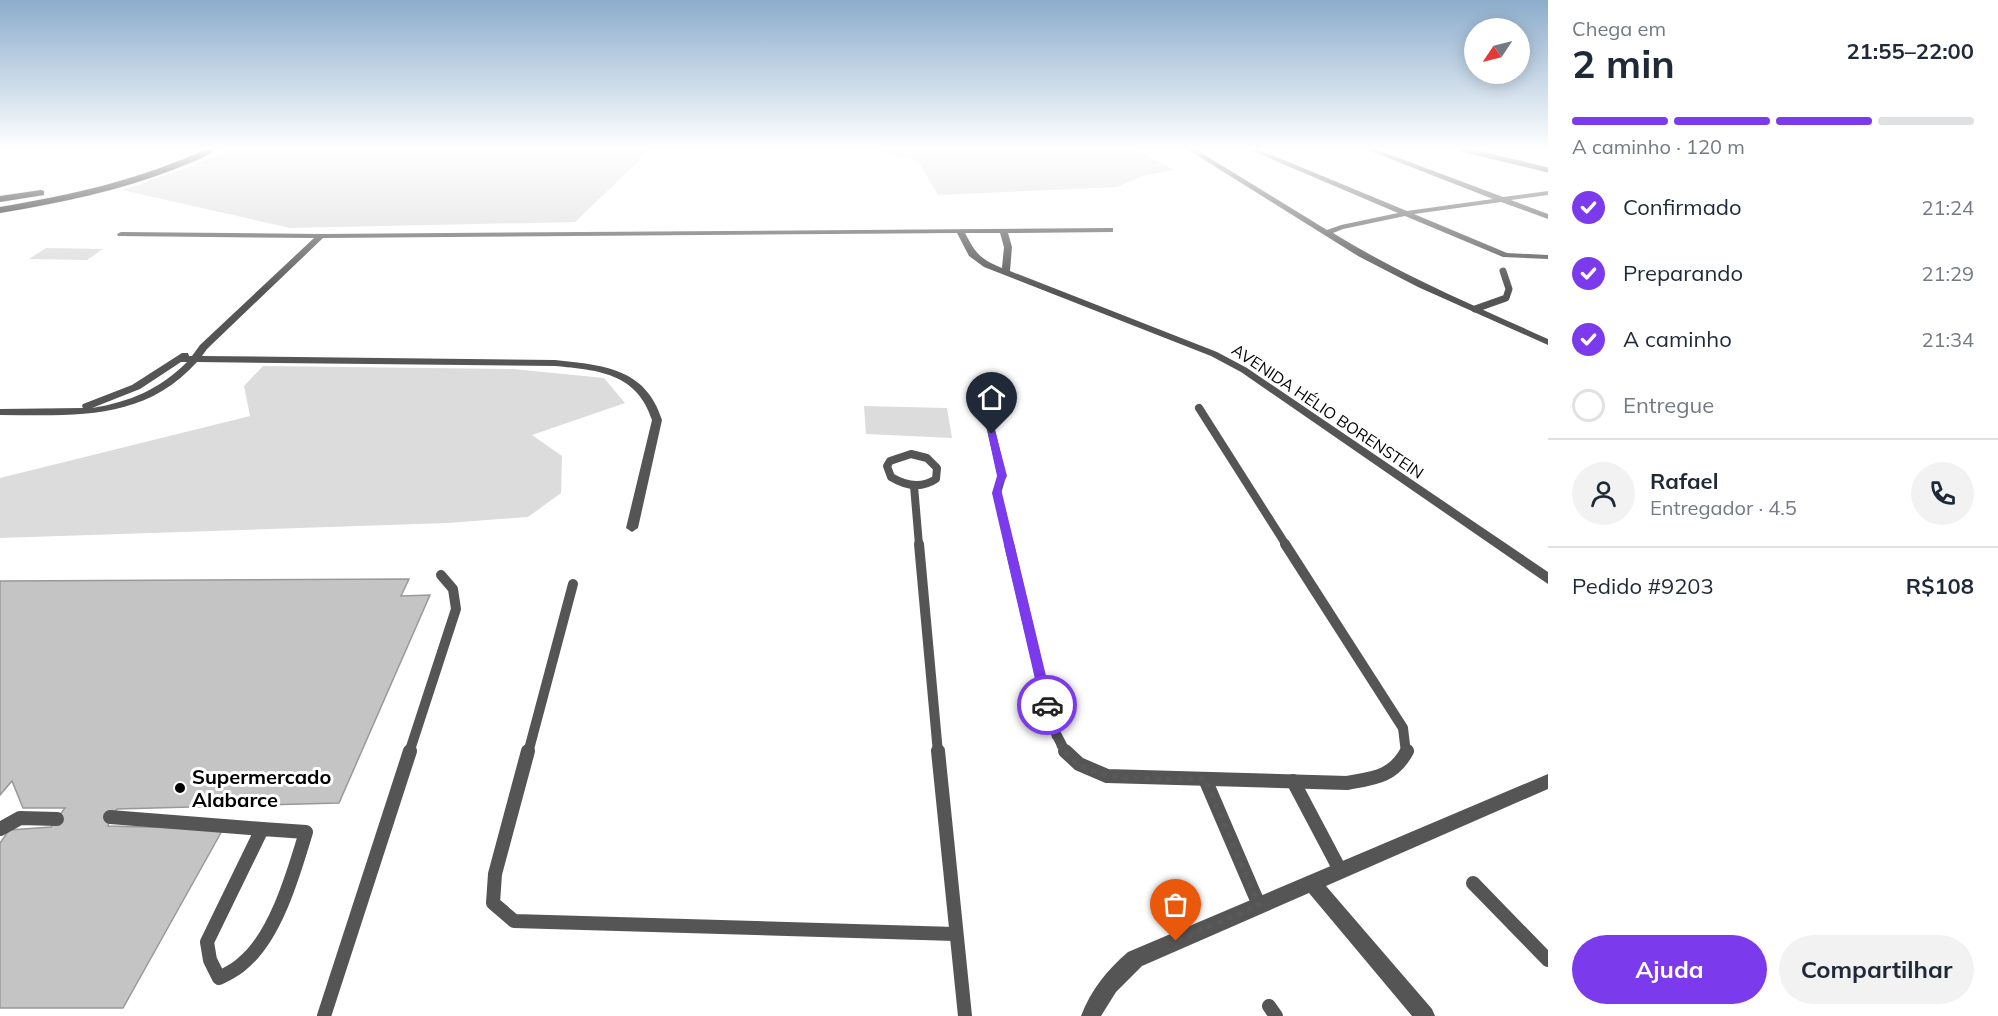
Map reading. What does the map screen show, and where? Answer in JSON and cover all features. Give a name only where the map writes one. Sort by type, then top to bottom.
[{"type":"main road","points":[[0,210],[68,196]]},
{"type":"street","points":[[1267,196],[1342,244],[1411,280],[1545,339]]},
{"type":"street","points":[[1367,196],[1510,256],[1548,257]]},
{"type":"street","points":[[1492,196],[1548,217]]},
{"type":"street","points":[[1327,233],[1341,227],[1408,213],[1525,196]]},
{"type":"street","points":[[121,234],[321,236],[1004,233],[1110,230]]},
{"type":"street","name":"AVENIDA HÉLIO BORENSTEIN","points":[[961,233],[972,254],[1006,274],[1173,337],[1244,370],[1548,579]]},
{"type":"street","points":[[1004,233],[1008,247],[1006,274]]},
{"type":"street","points":[[0,412],[102,411],[135,403],[169,384],[196,359],[203,347],[321,236]]},
{"type":"street","points":[[68,411],[120,396],[178,359],[203,347]]},
{"type":"street","points":[[178,359],[555,363],[588,367],[626,377],[647,395],[655,407],[657,420],[632,528]]},
{"type":"street","points":[[1090,1016],[1098,1000],[1118,973],[1135,959],[1548,782]]},
{"type":"street","points":[[1311,882],[1425,1016]]},
{"type":"lane","points":[[1475,309],[1506,298],[1509,289],[1503,271]]},
{"type":"lane","points":[[987,412],[1002,476],[997,493],[1057,743],[1068,758],[1087,769],[1107,776],[1347,783],[1378,777],[1399,767],[1408,750],[1403,728],[1199,408]]},
{"type":"lane","points":[[911,454],[933,463],[937,468],[936,479],[931,483],[914,486],[891,477],[887,466],[895,457],[911,454]]},
{"type":"lane","points":[[914,486],[955,934],[965,1016]]},
{"type":"lane","points":[[324,1016],[456,609],[456,597],[452,585],[441,575]]},
{"type":"lane","points":[[573,584],[495,874],[493,903],[513,921],[955,934]]},
{"type":"lane","points":[[1205,779],[1259,905]]},
{"type":"lane","points":[[1293,781],[1340,870]]},
{"type":"lane","points":[[110,817],[262,828],[306,832],[296,867],[258,947],[244,963],[219,978],[210,960],[207,942],[262,828]]},
{"type":"lane","points":[[0,829],[20,819],[57,819]]},
{"type":"lane","points":[[1473,883],[1548,960]]},
{"type":"shaded area","points":[[150,196],[602,196],[575,222],[290,228]]},
{"type":"shaded area","points":[[46,248],[103,249],[87,260],[29,259]]},
{"type":"shaded area","points":[[263,366],[513,369],[604,378],[625,403],[532,435],[562,456],[561,493],[528,517],[448,523],[0,538],[0,478],[250,416],[244,386]]},
{"type":"shaded area","points":[[864,406],[947,408],[952,438],[866,434]]},
{"type":"building","name":"Supermercado Alabarce","points":[[409,579],[401,596],[430,595],[339,803],[117,809],[110,817],[108,826],[223,829],[123,1008],[0,1008],[0,843],[9,830],[51,827],[65,808],[23,808],[12,781],[0,795],[0,581]]},
{"type":"way so far","points":[[1047,705],[1057,743],[1068,758],[1087,769],[1107,776],[1205,779],[1259,905],[1176,941]]},
{"type":"place","name":"Supermercado Alabarce","points":[[180,788]]},
{"type":"route","points":[[992,434],[1002,476],[997,493],[1047,705]]}]
